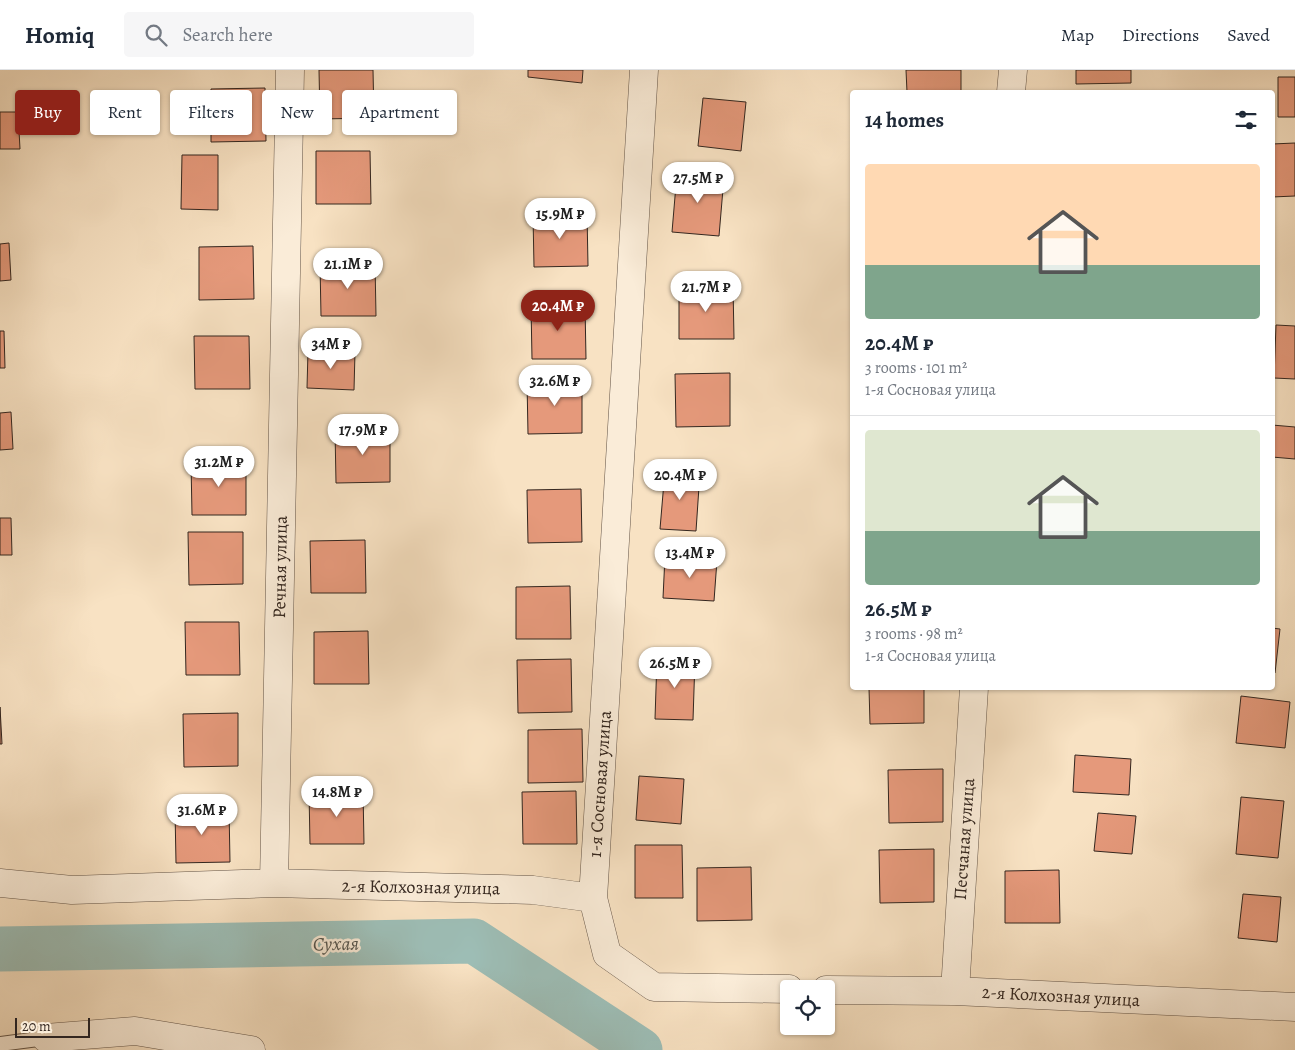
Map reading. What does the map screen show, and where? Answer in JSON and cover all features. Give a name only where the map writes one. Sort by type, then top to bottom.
[{"type":"street","name":"Речная улица","points":[[274,883],[290,70]]},
{"type":"street","name":"1-я Сосновая улица","points":[[593,898],[644,70]]},
{"type":"street","points":[[1011,90],[1013,70]]},
{"type":"street","name":"Песчаная улица","points":[[955,991],[974,690]]},
{"type":"street","name":"2-я Колхозная улица","points":[[0,883],[72,890],[274,883],[533,890],[593,898]]},
{"type":"street","points":[[593,898],[607,954],[654,987],[780,989]]},
{"type":"street","name":"2-я Колхозная улица","points":[[835,990],[955,991],[1295,1007]]},
{"type":"street","points":[[46,1038],[135,1031],[251,1050]]},
{"type":"lane","points":[[0,1044],[46,1038]]},
{"type":"building","points":[[319,70],[373,70],[373,90],[342,90],[342,119],[332,119],[332,90],[319,90]]},
{"type":"building","points":[[528,70],[583,70],[582,83],[528,77]]},
{"type":"building","points":[[906,70],[961,70],[961,90],[907,90]]},
{"type":"building","points":[[1076,70],[1131,70],[1131,83],[1076,84]]},
{"type":"building","points":[[1278,77],[1295,77],[1295,117],[1278,117]]},
{"type":"building","points":[[265,88],[265,90],[262,90],[262,135],[266,135],[266,141],[211,142],[211,135],[252,135],[252,90],[211,89]]},
{"type":"building","points":[[703,98],[746,102],[741,151],[698,146]]},
{"type":"building","points":[[0,112],[15,112],[15,135],[19,135],[20,149],[0,149]]},
{"type":"building","points":[[1295,143],[1295,196],[1275,197],[1275,144]]},
{"type":"building","points":[[316,151],[370,151],[371,204],[316,204]]},
{"type":"building","points":[[182,155],[218,155],[218,210],[181,209]]},
{"type":"building","points":[[677,173],[724,177],[719,236],[672,232]]},
{"type":"building","points":[[587,213],[588,266],[534,267],[533,214]]},
{"type":"building","points":[[9,243],[11,280],[0,281],[0,244]]},
{"type":"building","points":[[253,246],[254,299],[199,300],[199,247]]},
{"type":"building","points":[[375,263],[376,316],[321,316],[320,264]]},
{"type":"building","points":[[733,286],[734,339],[679,339],[679,287]]},
{"type":"building","points":[[531,306],[585,306],[586,359],[532,359]]},
{"type":"building","points":[[1276,325],[1295,326],[1295,379],[1275,378]]},
{"type":"building","points":[[0,331],[4,331],[5,368],[0,368]]},
{"type":"building","points":[[194,336],[249,336],[250,389],[195,389]]},
{"type":"building","points":[[308,351],[355,352],[354,390],[307,388]]},
{"type":"building","points":[[730,373],[730,426],[676,427],[675,374]]},
{"type":"building","points":[[582,380],[582,433],[528,434],[527,381]]},
{"type":"building","points":[[11,412],[13,449],[0,450],[0,413]]},
{"type":"building","points":[[1275,425],[1295,427],[1295,459],[1275,457]]},
{"type":"building","points":[[335,430],[390,430],[390,482],[336,483]]},
{"type":"building","points":[[191,462],[246,462],[246,515],[192,515]]},
{"type":"building","points":[[665,470],[700,472],[696,531],[660,529]]},
{"type":"building","points":[[581,489],[582,542],[528,543],[527,490]]},
{"type":"building","points":[[0,518],[11,518],[12,555],[0,555]]},
{"type":"building","points":[[188,532],[243,532],[243,584],[189,585]]},
{"type":"building","points":[[365,540],[366,593],[311,593],[310,541]]},
{"type":"building","points":[[665,556],[717,560],[714,601],[663,598]]},
{"type":"building","points":[[570,586],[571,639],[516,639],[516,587]]},
{"type":"building","points":[[185,622],[239,622],[240,675],[186,675]]},
{"type":"building","points":[[1275,628],[1280,629],[1275,673]]},
{"type":"building","points":[[368,631],[369,684],[314,684],[314,632]]},
{"type":"building","points":[[657,658],[695,659],[693,720],[655,719]]},
{"type":"building","points":[[571,659],[572,712],[518,713],[517,660]]},
{"type":"building","points":[[869,690],[924,690],[924,723],[870,724]]},
{"type":"building","points":[[1241,696],[1290,702],[1285,748],[1236,743]]},
{"type":"building","points":[[0,707],[2,744],[0,744]]},
{"type":"building","points":[[238,713],[238,766],[184,767],[183,714]]},
{"type":"building","points":[[582,729],[583,782],[528,783],[528,730]]},
{"type":"building","points":[[1075,755],[1131,759],[1129,795],[1073,792]]},
{"type":"building","points":[[943,769],[943,822],[889,823],[888,770]]},
{"type":"building","points":[[639,776],[684,779],[681,824],[636,820]]},
{"type":"building","points":[[363,791],[364,844],[310,844],[309,792]]},
{"type":"building","points":[[576,791],[577,844],[523,844],[522,792]]},
{"type":"building","points":[[1241,797],[1284,801],[1278,858],[1236,854]]},
{"type":"building","points":[[229,809],[230,862],[176,863],[175,810]]},
{"type":"building","points":[[1098,813],[1136,816],[1132,854],[1094,851]]},
{"type":"building","points":[[635,845],[682,845],[683,898],[635,898]]},
{"type":"building","points":[[934,849],[934,902],[880,903],[879,850]]},
{"type":"building","points":[[751,867],[752,920],[697,921],[697,868]]},
{"type":"building","points":[[1059,870],[1060,923],[1005,923],[1005,871]]},
{"type":"building","points":[[1243,894],[1281,897],[1277,942],[1238,938]]},
{"type":"waterway","name":"Сухая","points":[[0,949],[474,941],[640,1050]]}]
